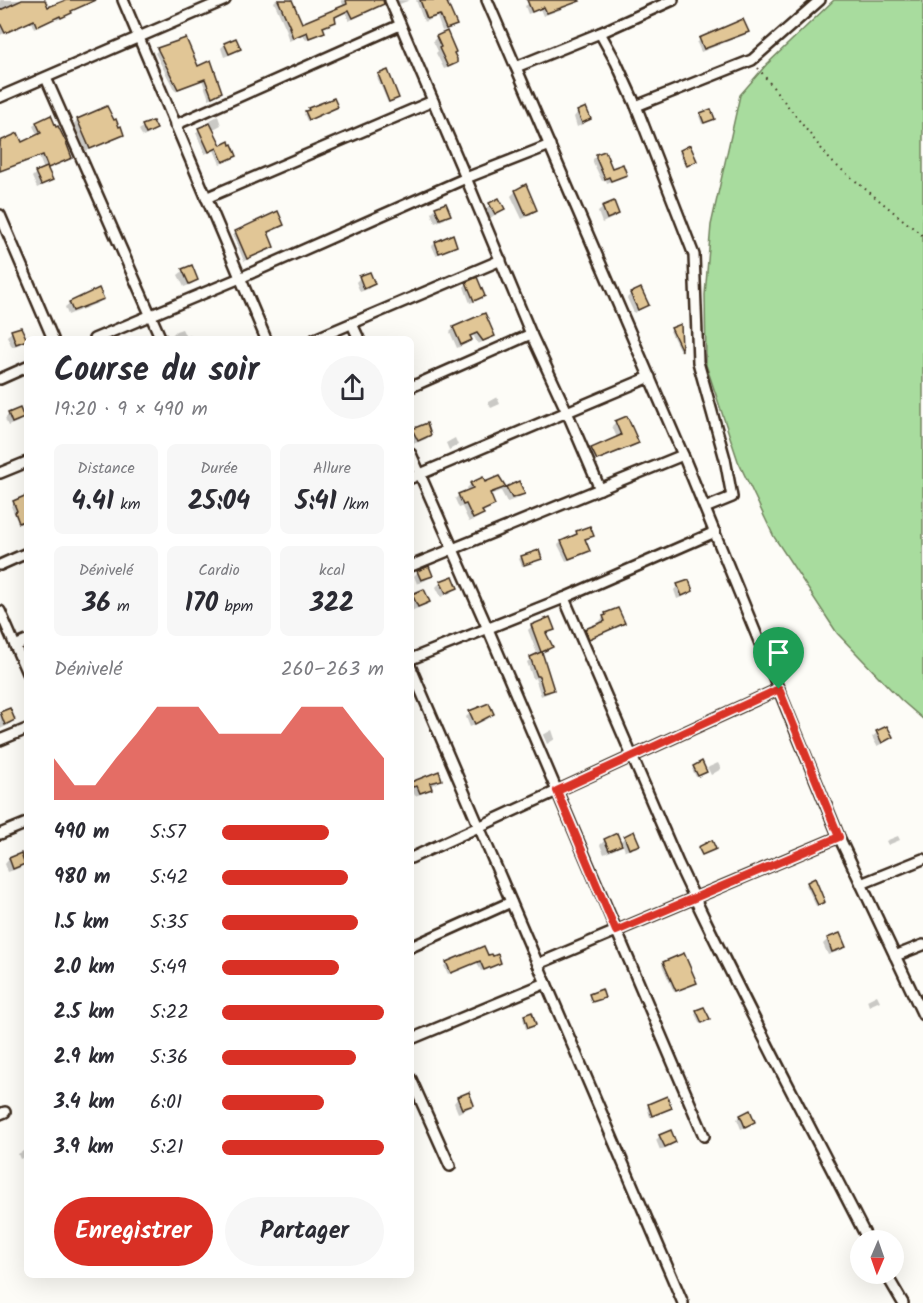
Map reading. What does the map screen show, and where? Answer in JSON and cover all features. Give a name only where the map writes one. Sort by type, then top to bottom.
[{"type":"street","points":[[123,0],[265,336]]},
{"type":"street","points":[[0,97],[225,0]]},
{"type":"street","points":[[390,0],[531,334],[600,489]]},
{"type":"street","points":[[487,0],[683,455],[839,837],[923,1015]]},
{"type":"street","points":[[516,67],[673,0]]},
{"type":"street","points":[[636,106],[752,60],[820,0]]},
{"type":"street","points":[[175,125],[400,25]]},
{"type":"street","points":[[600,33],[636,106],[694,255],[698,362],[725,459],[732,497],[705,508]]},
{"type":"street","points":[[46,78],[160,336]]},
{"type":"street","points":[[206,198],[433,101]]},
{"type":"street","points":[[101,336],[240,278],[466,178],[550,146]]},
{"type":"street","points":[[0,215],[52,336]]},
{"type":"street","points":[[322,336],[501,260]]},
{"type":"street","points":[[352,324],[358,336]]},
{"type":"street","points":[[414,386],[531,334]]},
{"type":"street","points":[[0,379],[24,368]]},
{"type":"street","points":[[650,377],[416,476],[488,628],[704,1136]]},
{"type":"street","points":[[414,565],[683,455]]},
{"type":"street","points":[[0,473],[24,463]]},
{"type":"street","points":[[414,659],[564,598],[715,532]]},
{"type":"street","points":[[0,565],[24,554]]},
{"type":"street","points":[[564,598],[694,898],[863,1230]]},
{"type":"street","points":[[0,611],[24,667]]},
{"type":"street","points":[[15,646],[24,642]]},
{"type":"street","points":[[414,675],[683,1303]]},
{"type":"street","points":[[414,857],[779,689]]},
{"type":"street","points":[[0,740],[24,730]]},
{"type":"street","points":[[0,834],[24,824]]},
{"type":"street","points":[[538,964],[839,837]]},
{"type":"street","points":[[861,884],[923,859]]},
{"type":"street","points":[[414,946],[511,902]]},
{"type":"street","points":[[895,956],[923,945]]},
{"type":"street","points":[[414,1039],[546,983]]},
{"type":"street","points":[[414,1086],[450,1166]]},
{"type":"street","points":[[892,1284],[903,1303]]},
{"type":"path","points":[[752,60],[831,161],[923,236]]},
{"type":"green space","points":[[834,0],[923,0],[923,719],[901,700],[837,633],[774,537],[738,461],[706,365],[705,295],[711,225],[740,95],[766,65]]},
{"type":"building","points":[[22,0],[45,0],[48,7],[66,0],[96,0],[71,11],[72,13],[37,27],[34,20],[5,33],[0,23],[0,10]]},
{"type":"building","points":[[278,0],[292,0],[302,23],[347,4],[346,0],[383,0],[384,4],[353,18],[349,10],[335,17],[336,22],[323,27],[325,32],[309,38],[307,32],[293,38]]},
{"type":"building","points":[[420,0],[446,0],[457,25],[446,29],[440,15],[427,19]]},
{"type":"building","points":[[527,0],[580,1],[547,13],[544,7],[532,12]]},
{"type":"building","points":[[743,19],[749,32],[704,49],[699,38]]},
{"type":"building","points":[[447,31],[457,59],[457,63],[448,67],[436,36]]},
{"type":"building","points":[[186,38],[198,66],[211,60],[222,92],[212,97],[205,79],[178,89],[157,48]]},
{"type":"building","points":[[236,38],[241,49],[229,54],[224,43]]},
{"type":"building","points":[[388,70],[399,98],[389,102],[378,74]]},
{"type":"building","points":[[334,98],[338,107],[309,120],[305,111],[309,110],[308,108]]},
{"type":"building","points":[[107,106],[114,120],[116,119],[119,127],[121,126],[124,135],[90,149],[77,119]]},
{"type":"building","points":[[586,107],[591,119],[582,123],[577,111]]},
{"type":"building","points":[[711,109],[715,119],[704,123],[700,113]]},
{"type":"building","points":[[51,115],[72,158],[48,168],[43,155],[0,171],[0,141],[18,133],[22,142],[41,133],[36,122]]},
{"type":"building","points":[[153,121],[157,129],[146,134],[142,125]]},
{"type":"building","points":[[210,123],[221,145],[229,141],[237,156],[223,162],[217,148],[209,152],[198,128]]},
{"type":"building","points":[[690,145],[697,161],[687,166],[680,150]]},
{"type":"building","points":[[605,151],[612,168],[623,164],[627,175],[611,181],[609,177],[605,179],[596,154]]},
{"type":"building","points":[[47,167],[53,180],[41,185],[35,172]]},
{"type":"building","points":[[526,184],[537,210],[526,215],[515,190]]},
{"type":"building","points":[[499,198],[505,209],[495,214],[489,203]]},
{"type":"building","points":[[614,201],[619,214],[607,219],[602,206]]},
{"type":"building","points":[[446,203],[451,215],[440,219],[435,207]]},
{"type":"building","points":[[278,211],[284,225],[268,232],[274,247],[247,259],[235,231]]},
{"type":"building","points":[[453,234],[457,246],[439,253],[435,242]]},
{"type":"building","points":[[192,265],[198,280],[189,284],[182,269]]},
{"type":"building","points":[[370,272],[375,284],[364,289],[359,276]]},
{"type":"building","points":[[477,277],[485,296],[474,301],[466,282]]},
{"type":"building","points":[[99,288],[104,299],[73,311],[69,302]]},
{"type":"building","points":[[641,288],[649,305],[638,310],[630,293]]},
{"type":"building","points":[[485,313],[495,336],[483,341],[477,333],[470,336],[472,340],[461,345],[453,327]]},
{"type":"building","points":[[681,324],[682,351],[671,328]]},
{"type":"building","points":[[21,327],[25,336],[24,341],[16,344],[11,330]]},
{"type":"building","points":[[20,408],[24,418],[12,423],[8,413]]},
{"type":"building","points":[[627,416],[639,443],[597,460],[591,448],[621,435],[615,421]]},
{"type":"building","points":[[427,423],[431,435],[418,441],[414,428]]},
{"type":"building","points":[[499,476],[506,487],[490,493],[495,505],[482,511],[484,514],[473,519],[458,494],[473,488],[470,483],[483,477],[485,482]]},
{"type":"building","points":[[519,481],[525,494],[512,498],[506,487]]},
{"type":"building","points":[[24,496],[24,521],[19,523],[13,501]]},
{"type":"building","points":[[590,526],[594,536],[585,539],[590,551],[569,559],[561,541],[577,534],[576,531]]},
{"type":"building","points":[[539,550],[542,559],[524,565],[521,556]]},
{"type":"building","points":[[429,566],[433,576],[421,580],[417,571]]},
{"type":"building","points":[[453,576],[458,588],[446,593],[440,581]]},
{"type":"building","points":[[689,580],[693,591],[682,596],[677,584]]},
{"type":"building","points":[[424,589],[430,602],[418,607],[414,593]]},
{"type":"building","points":[[618,608],[625,623],[589,639],[585,629],[605,621],[603,616],[606,615],[605,613]]},
{"type":"building","points":[[550,617],[555,630],[546,633],[553,647],[542,652],[554,690],[544,693],[530,657],[541,652],[531,625]]},
{"type":"building","points":[[489,703],[494,714],[475,724],[469,711]]},
{"type":"building","points":[[10,708],[15,720],[5,725],[0,712]]},
{"type":"building","points":[[887,726],[893,737],[882,743],[876,731]]},
{"type":"building","points":[[702,761],[707,772],[698,776],[693,766]]},
{"type":"building","points":[[439,771],[442,780],[430,783],[432,789],[420,793],[417,786],[414,787],[414,781]]},
{"type":"building","points":[[634,831],[640,845],[629,849],[624,836]]},
{"type":"building","points":[[617,833],[622,845],[609,850],[604,839]]},
{"type":"building","points":[[712,840],[716,849],[702,855],[698,847]]},
{"type":"building","points":[[21,853],[24,864],[13,869],[9,858]]},
{"type":"building","points":[[815,878],[825,902],[818,905],[807,882]]},
{"type":"building","points":[[840,933],[846,947],[832,952],[827,938]]},
{"type":"building","points":[[484,946],[488,955],[498,954],[501,963],[484,970],[480,961],[451,973],[446,962]]},
{"type":"building","points":[[684,953],[697,983],[676,991],[663,962]]},
{"type":"building","points":[[602,989],[605,998],[592,1002],[589,994]]},
{"type":"building","points":[[704,1007],[710,1019],[702,1023],[696,1010]]},
{"type":"building","points":[[532,1012],[536,1025],[528,1028],[524,1015]]},
{"type":"building","points":[[469,1092],[474,1105],[462,1109],[457,1097]]},
{"type":"building","points":[[667,1096],[672,1108],[652,1116],[648,1104]]},
{"type":"building","points":[[750,1110],[755,1122],[745,1127],[740,1115]]},
{"type":"building","points":[[671,1130],[676,1142],[665,1147],[659,1135]]},
{"type":"route","points":[[779,689],[839,837],[616,931],[557,791],[779,689]]}]
